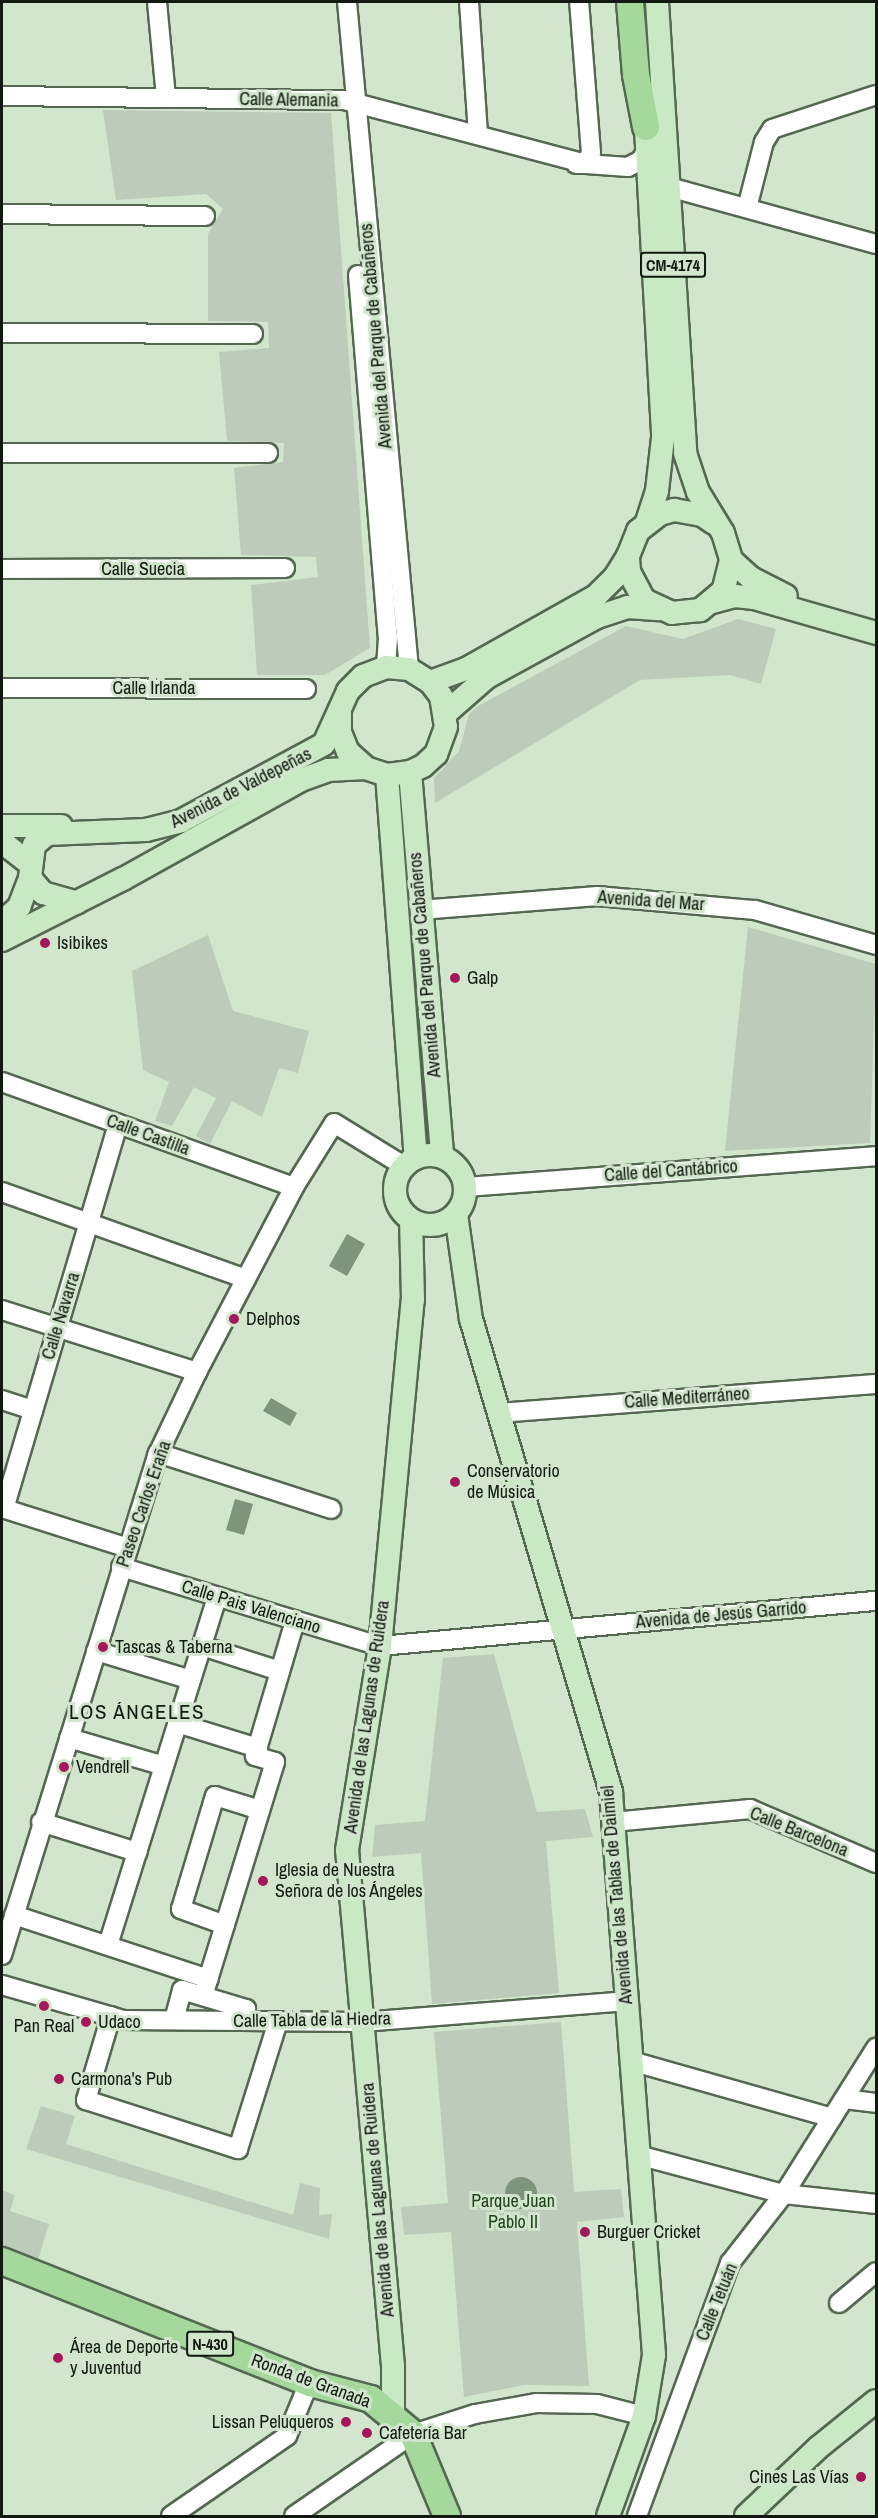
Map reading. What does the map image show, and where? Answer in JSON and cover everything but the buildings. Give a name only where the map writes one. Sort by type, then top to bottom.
[{"type":"highway","points":[[630,2],[637,84],[646,138]]},
{"type":"highway","name":"Ronda de Granada","points":[[2,2261],[310,2383],[370,2399],[400,2430]]},
{"type":"highway","name":"Ronda de Granada","points":[[2,2274],[306,2390],[367,2409],[400,2430]]},
{"type":"highway","points":[[400,2430],[447,2517]]},
{"type":"highway","name":"N-430","points":[[400,2430],[435,2517]]},
{"type":"main road","name":"CM-4174","points":[[639,2],[663,438],[657,491],[647,521]]},
{"type":"main road","name":"CM-4174","points":[[657,2],[685,453],[714,523]]},
{"type":"main road","points":[[430,682],[466,669],[596,596],[615,577],[628,556],[634,537],[647,521],[660,514],[681,510],[702,514],[723,533],[731,560],[729,576],[712,602]]},
{"type":"main road","points":[[628,556],[634,586],[659,609]]},
{"type":"main road","points":[[731,560],[741,571],[777,592],[876,624]]},
{"type":"main road","points":[[446,713],[488,677],[597,617],[627,607],[686,613],[712,602],[735,596],[754,598],[876,633]]},
{"type":"main road","points":[[386,667],[409,669],[430,682],[441,696],[446,713],[446,727],[436,754],[410,772],[377,772],[348,752],[340,732],[340,711],[348,691],[363,676],[386,667]]},
{"type":"main road","name":"Avenida de Valdepeñas","points":[[2,922],[19,907],[30,871],[34,845],[47,834],[77,830],[146,830],[181,821],[324,744],[340,711]]},
{"type":"main road","name":"Avenida de Valdepeñas","points":[[2,940],[76,903],[301,780],[328,770],[377,772]]},
{"type":"main road","name":"Avenida del Parque de Cabañeros","points":[[377,772],[410,1162]]},
{"type":"main road","name":"Avenida del Parque de Cabañeros","points":[[410,772],[442,1157]]},
{"type":"main road","points":[[2,826],[50,825],[77,830]]},
{"type":"main road","points":[[2,842],[30,871],[43,892],[76,903]]},
{"type":"main road","points":[[442,1157],[454,1164],[465,1187],[464,1200],[456,1214],[434,1225],[411,1220],[400,1209],[395,1189],[410,1162],[442,1157]]},
{"type":"main road","name":"Avenida de las Tablas de Daimiel","points":[[456,1214],[471,1319],[604,1762],[613,1822],[654,2355],[644,2415],[608,2517]]},
{"type":"main road","name":"Avenida de las Lagunas de Ruidera","points":[[400,2430],[347,1850],[380,1646],[413,1300],[411,1220]]},
{"type":"main road","points":[[757,2513],[819,2447],[876,2401]]},
{"type":"street","points":[[157,2],[166,98]]},
{"type":"street","name":"Avenida del Parque de Cabañeros","points":[[336,2],[350,102],[409,669]]},
{"type":"street","name":"Avenida del Parque de Cabañeros","points":[[347,2],[350,102],[388,638],[386,667]]},
{"type":"street","points":[[469,2],[478,133]]},
{"type":"street","points":[[577,162],[591,153],[579,2]]},
{"type":"street","points":[[747,208],[764,142],[772,129],[876,95]]},
{"type":"street","name":"Calle Alemania","points":[[2,96],[350,102],[478,133],[577,162],[628,168],[641,160],[646,138]]},
{"type":"street","points":[[669,187],[876,244]]},
{"type":"street","points":[[2,214],[205,216]]},
{"type":"street","points":[[2,333],[253,334]]},
{"type":"street","points":[[2,453],[268,453]]},
{"type":"street","name":"Calle Suecia","points":[[2,569],[285,568]]},
{"type":"street","name":"Calle Irlanda","points":[[2,688],[306,689]]},
{"type":"street","name":"Avenida del Mar","points":[[420,910],[597,896],[754,909],[876,945]]},
{"type":"street","name":"Calle Castilla","points":[[2,1083],[294,1187]]},
{"type":"street","name":"Paseo Carlos Eraña","points":[[2,1955],[41,1822],[158,1453],[198,1372],[294,1187],[334,1123],[410,1162]]},
{"type":"street","name":"Calle Navarra","points":[[3,1508],[118,1124]]},
{"type":"street","name":"Calle del Cantábrico","points":[[465,1187],[876,1156]]},
{"type":"street","points":[[2,1192],[246,1279]]},
{"type":"street","points":[[2,1310],[198,1372]]},
{"type":"street","name":"Calle Mediterráneo","points":[[498,1413],[876,1384]]},
{"type":"street","points":[[2,1400],[33,1410]]},
{"type":"street","points":[[158,1453],[331,1509]]},
{"type":"street","points":[[3,1508],[128,1548]]},
{"type":"street","name":"Calle Pais Valenciano","points":[[121,1567],[380,1646]]},
{"type":"street","points":[[108,1945],[217,1597]]},
{"type":"street","name":"Avenida de Jesús Garrido","points":[[380,1646],[876,1601]]},
{"type":"street","points":[[206,1987],[275,1762],[255,1756],[295,1621]]},
{"type":"street","points":[[202,1646],[280,1671]]},
{"type":"street","points":[[96,1651],[191,1680]]},
{"type":"street","points":[[177,1723],[258,1748]]},
{"type":"street","points":[[69,1738],[164,1766]]},
{"type":"street","points":[[225,1924],[181,1909],[215,1796],[260,1810]]},
{"type":"street","name":"Calle Barcelona","points":[[613,1822],[750,1809],[876,1863]]},
{"type":"street","points":[[41,1822],[137,1852]]},
{"type":"street","points":[[14,1915],[108,1945],[206,1987],[246,2009],[244,2021]]},
{"type":"street","name":"Calle Tabla de la Hiedra","points":[[2,1984],[111,2016],[174,2020],[362,2022],[627,2001]]},
{"type":"street","points":[[174,2020],[182,1990],[206,1987]]},
{"type":"street","points":[[111,2016],[86,2100],[238,2148],[278,2021]]},
{"type":"street","name":"Calle Tetuán","points":[[637,2517],[730,2263],[784,2194],[876,2048]]},
{"type":"street","points":[[631,2061],[832,2118]]},
{"type":"street","points":[[844,2099],[876,2103]]},
{"type":"street","points":[[638,2155],[784,2194],[876,2204]]},
{"type":"street","points":[[839,2303],[876,2272]]},
{"type":"street","points":[[171,2517],[287,2436],[306,2390]]},
{"type":"street","points":[[294,2517],[400,2430],[536,2403],[597,2404],[644,2415]]},
{"type":"green space","points":[[103,110],[331,113],[370,648],[325,675],[257,675],[251,585],[318,577],[316,557],[241,555],[234,468],[283,462],[284,443],[227,441],[219,352],[269,348],[268,322],[208,321],[208,234],[223,209],[206,194],[116,200]]},
{"type":"green space","points":[[738,619],[776,629],[761,684],[730,675],[640,680],[435,803],[434,778],[459,751],[469,714],[478,706],[626,626],[683,639]]},
{"type":"green space","points":[[748,927],[876,964],[870,1143],[725,1151]]},
{"type":"green space","points":[[208,935],[233,1011],[309,1031],[298,1073],[279,1068],[262,1117],[232,1101],[210,1144],[196,1136],[216,1098],[194,1087],[172,1126],[155,1121],[169,1082],[143,1070],[132,971]]},
{"type":"green space","points":[[494,1654],[537,1812],[585,1809],[593,1837],[546,1841],[559,1993],[432,2004],[421,1853],[372,1857],[375,1825],[425,1821],[443,1658]]},
{"type":"green space","name":"Parque Juan Pablo II","points":[[561,2022],[574,2192],[621,2189],[624,2217],[577,2222],[589,2386],[524,2385],[464,2397],[451,2232],[404,2235],[401,2207],[448,2203],[434,2032]]},
{"type":"green space","points":[[41,2106],[75,2116],[66,2144],[293,2215],[300,2183],[320,2188],[319,2215],[332,2214],[329,2239],[26,2149]]},
{"type":"green space","points":[[2,2190],[15,2195],[10,2211],[49,2224],[38,2260],[2,2245]]},
{"type":"shaded area","points":[[347,1234],[365,1244],[347,1276],[329,1266]]},
{"type":"shaded area","points":[[271,1398],[297,1413],[290,1426],[263,1411]]},
{"type":"shaded area","points":[[235,1499],[253,1504],[244,1535],[226,1530]]},
{"type":"shaded area","points":[[521,2177],[532,2182],[537,2193],[532,2204],[521,2209],[510,2204],[505,2193],[510,2182]]},
{"type":"place","name":"Isibikes","points":[[45,943]]},
{"type":"place","name":"Galp","points":[[455,978]]},
{"type":"place","name":"Delphos","points":[[234,1319]]},
{"type":"place","name":"Conservatorio de Música","points":[[455,1482]]},
{"type":"place","name":"Tascas & Taberna","points":[[103,1647]]},
{"type":"place","name":"Vendrell","points":[[64,1767]]},
{"type":"place","name":"Iglesia de Nuestra Señora de los Ángeles","points":[[263,1881]]},
{"type":"place","name":"Pan Real","points":[[44,2006]]},
{"type":"place","name":"Udaco","points":[[86,2022]]},
{"type":"place","name":"Carmona's Pub","points":[[59,2079]]},
{"type":"place","name":"Burguer Cricket","points":[[585,2232]]},
{"type":"place","name":"Área de Deporte y Juventud","points":[[58,2358]]},
{"type":"place","name":"Lissan Peluqueros","points":[[346,2422]]},
{"type":"place","name":"Cafetería Bar","points":[[367,2433]]},
{"type":"place","name":"Cines Las Vías","points":[[861,2477]]},
{"type":"district","name":"LOS ÁNGELES","points":[[137,1712]]}]
